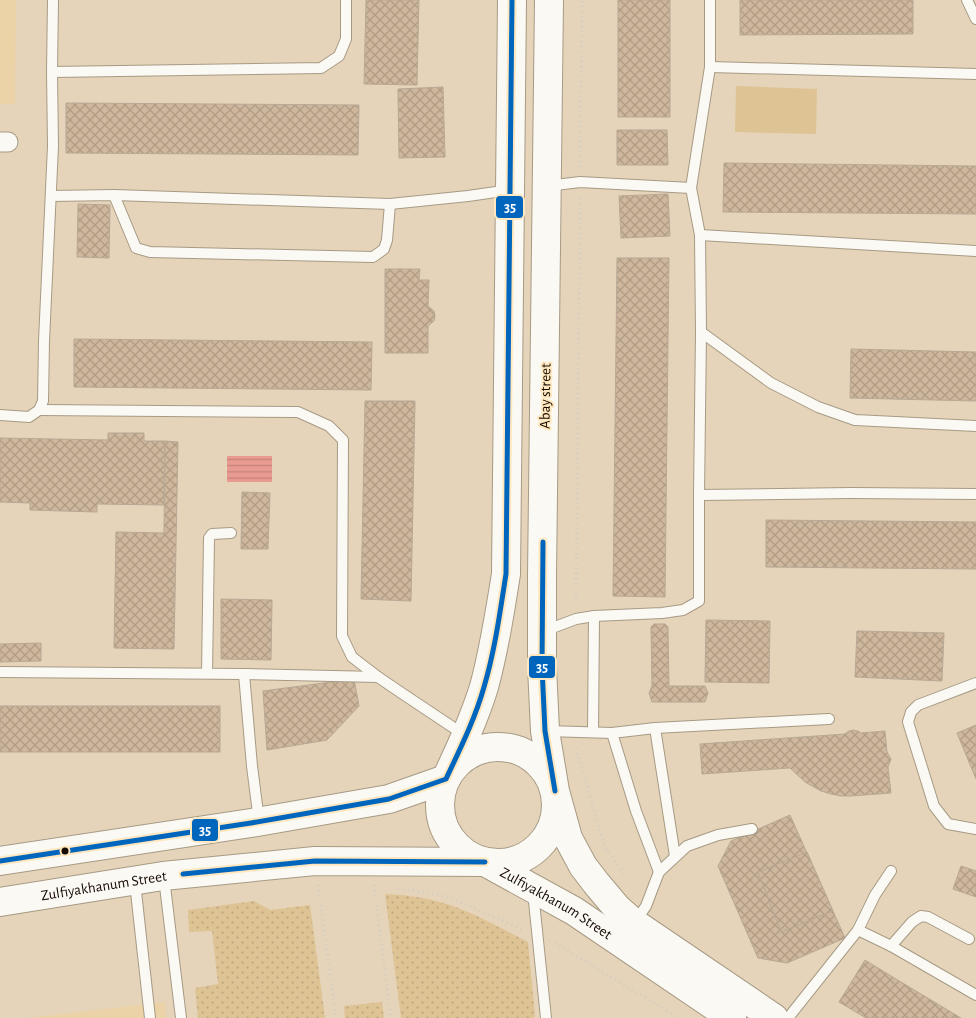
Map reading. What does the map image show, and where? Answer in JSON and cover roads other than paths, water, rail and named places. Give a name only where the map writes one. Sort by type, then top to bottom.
[{"type":"main road","points":[[0,861],[259,822],[389,799],[446,779],[458,763],[474,752],[494,747],[514,749],[532,758],[546,772],[555,791],[556,811],[551,830],[540,846],[524,858],[504,863],[485,862],[468,855],[455,844],[445,830],[440,813],[440,796],[446,779],[467,736],[486,677],[506,574],[512,0]]},
{"type":"main road","name":"Abay street","points":[[549,0],[542,632],[545,732],[555,791]]},
{"type":"main road","points":[[510,190],[547,186]]},
{"type":"main road","name":"Zulfiyakhanum Street","points":[[555,791],[568,838],[583,866],[612,902],[640,914],[774,1018]]},
{"type":"main road","name":"Zulfiyakhanum Street","points":[[0,902],[163,876],[315,861],[485,862],[574,911],[732,1018]]},
{"type":"lane","points":[[0,415],[29,417],[39,410],[43,401],[53,146],[53,0]]},
{"type":"lane","points":[[52,72],[321,68],[339,56],[346,39],[346,0]]},
{"type":"lane","points":[[542,632],[576,619],[683,610],[700,601],[700,236],[691,188],[710,67],[710,0]]},
{"type":"lane","points":[[967,0],[976,19]]},
{"type":"lane","points":[[710,67],[976,74]]},
{"type":"lane","points":[[547,186],[580,182],[691,188]]},
{"type":"lane","points":[[51,196],[114,195],[390,204],[510,190]]},
{"type":"lane","points":[[114,195],[136,248],[150,252],[373,257],[384,249],[387,240],[390,204]]},
{"type":"lane","points":[[700,236],[976,251]]},
{"type":"lane","points":[[701,332],[772,382],[818,407],[855,420],[976,426]]},
{"type":"lane","points":[[39,410],[298,412],[329,426],[343,440],[342,636],[352,657],[402,694],[467,736]]},
{"type":"lane","points":[[699,495],[976,494]]},
{"type":"lane","points":[[207,673],[208,538],[212,534],[232,533]]},
{"type":"lane","points":[[593,732],[594,616]]},
{"type":"lane","points":[[0,672],[207,673],[378,677]]},
{"type":"lane","points":[[244,674],[259,822]]},
{"type":"lane","points":[[976,683],[918,705],[911,712],[908,722],[934,806],[948,824],[976,829]]},
{"type":"lane","points":[[545,732],[612,733],[655,728],[829,719]]},
{"type":"lane","points":[[655,728],[675,856]]},
{"type":"lane","points":[[612,733],[636,811],[659,872]]},
{"type":"lane","points":[[640,914],[659,872],[687,846],[718,835],[752,829]]},
{"type":"lane","points":[[788,1018],[858,930],[875,895],[891,871]]},
{"type":"lane","points":[[163,876],[181,1018]]},
{"type":"lane","points":[[134,882],[150,1018]]},
{"type":"lane","points":[[533,889],[546,1018]]},
{"type":"lane","points":[[891,946],[912,922],[921,916],[928,917],[969,940]]},
{"type":"lane","points":[[858,930],[891,946],[976,995]]}]
